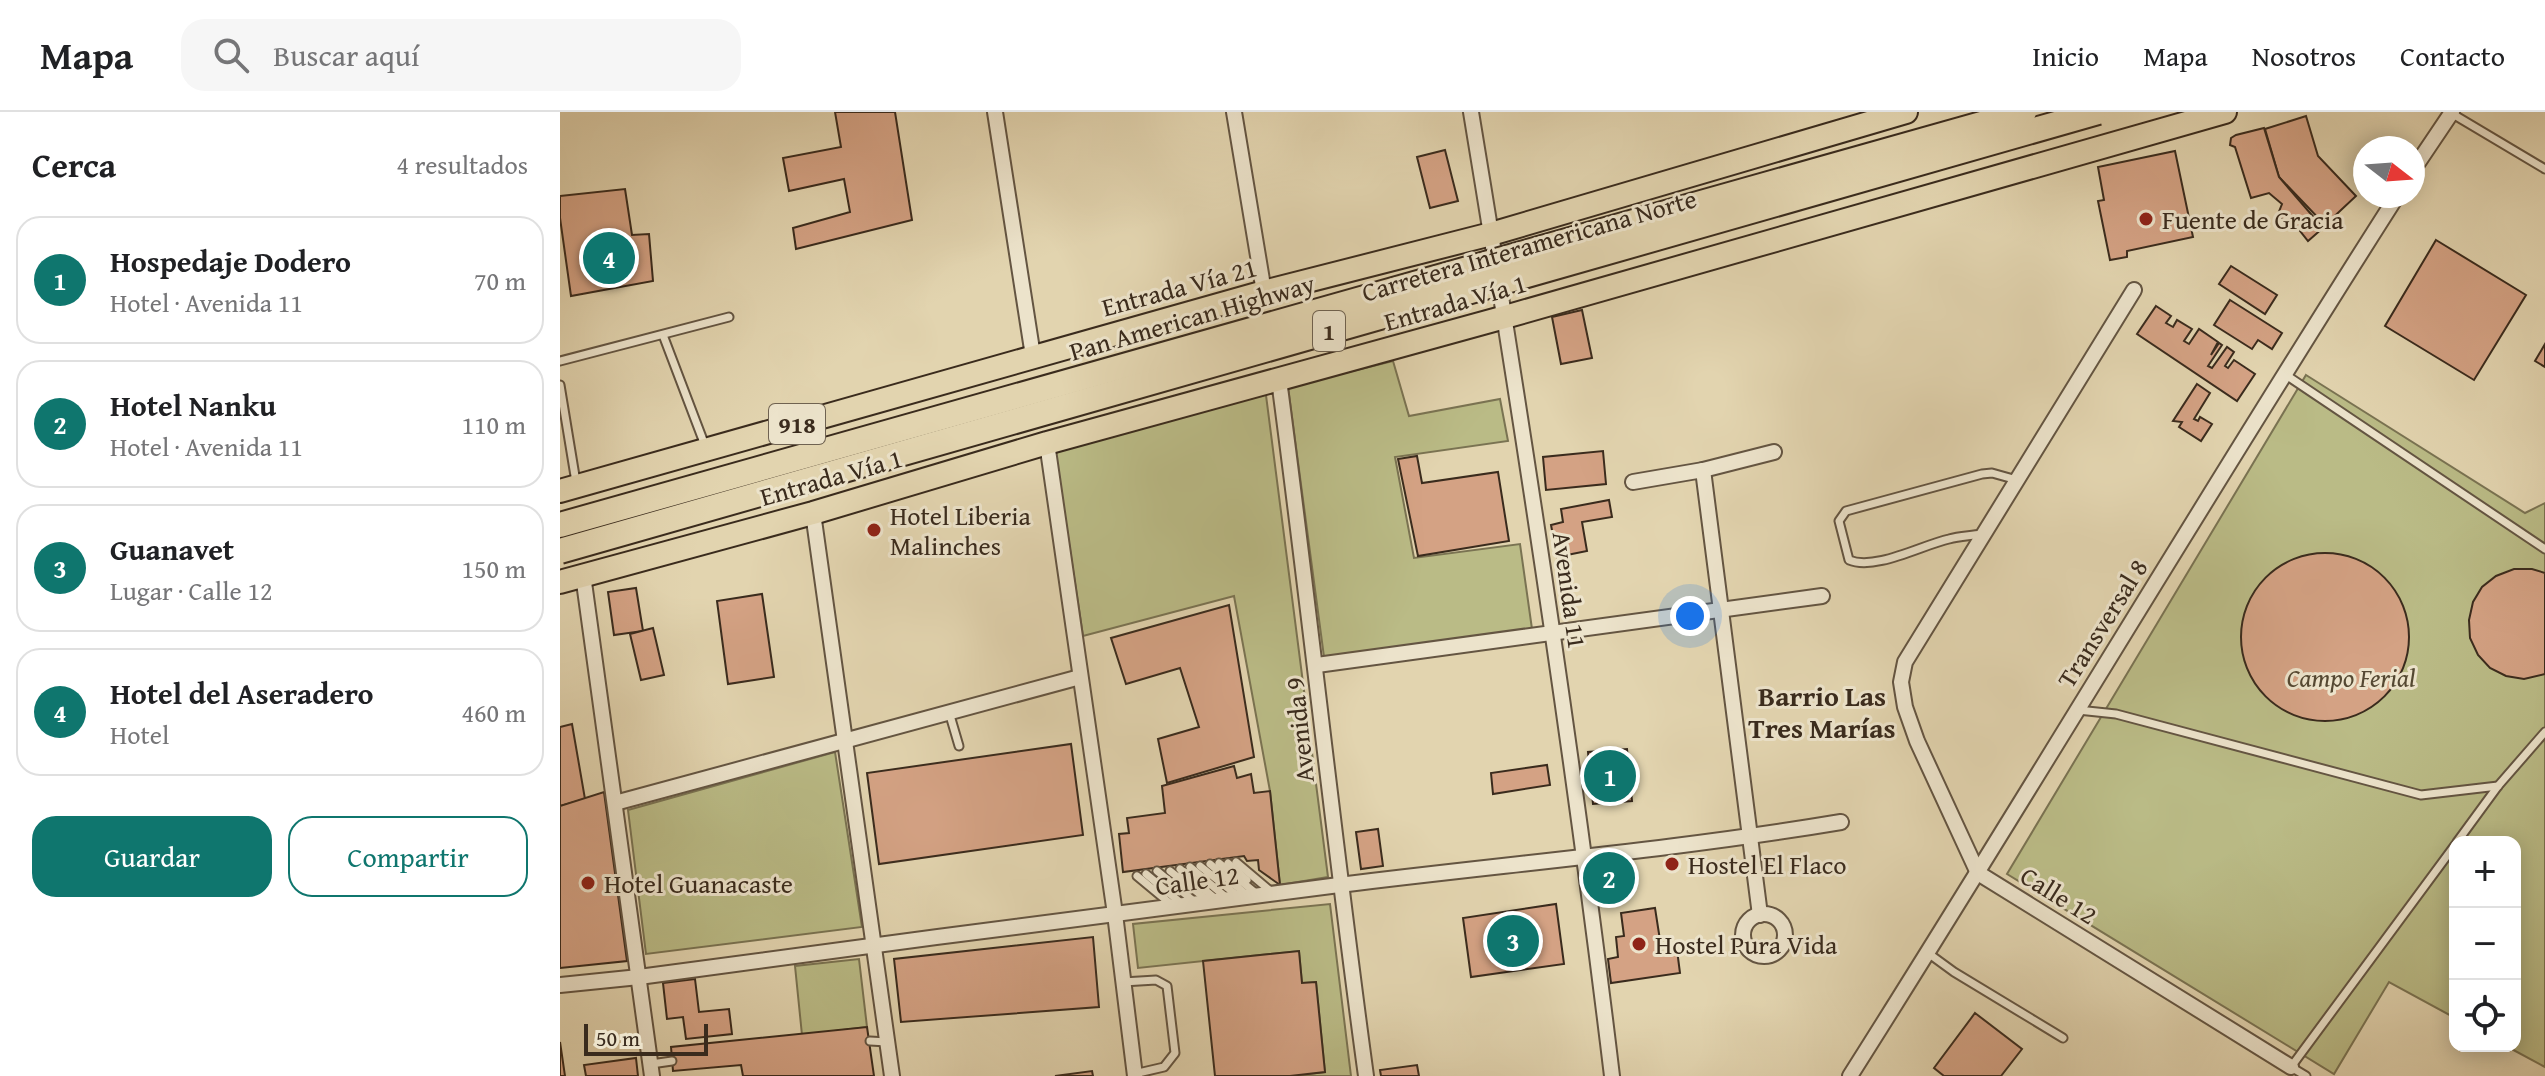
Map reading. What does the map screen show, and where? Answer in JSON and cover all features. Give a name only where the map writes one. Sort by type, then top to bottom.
[{"type":"highway","name":"Pan American Highway","points":[[560,525],[2024,112]]},
{"type":"highway","name":"Carretera Interamericana Norte","points":[[560,551],[2098,112]]},
{"type":"main road","name":"Entrada Vía 21","points":[[569,489],[1264,292],[1491,234],[1906,112]]},
{"type":"main road","name":"Entrada Vía 1","points":[[560,582],[2225,112]]},
{"type":"street","points":[[995,112],[1033,356]]},
{"type":"street","points":[[1234,112],[1264,292]]},
{"type":"street","name":"Avenida 11","points":[[1471,112],[1586,858],[1612,1076]]},
{"type":"street","points":[[2425,151],[2448,114]]},
{"type":"street","name":"Transversal 8","points":[[1850,1076],[2389,208]]},
{"type":"street","points":[[1978,873],[1917,741],[1905,707],[1901,682],[1905,662],[2134,290]]},
{"type":"street","name":"Avenida 9","points":[[1279,380],[1366,1076]]},
{"type":"street","points":[[1047,443],[1115,914],[1134,1075]]},
{"type":"street","points":[[1633,482],[1703,470],[1774,452]]},
{"type":"street","points":[[1703,470],[1760,915]]},
{"type":"street","points":[[813,513],[892,1076]]},
{"type":"street","points":[[583,575],[651,1070]]},
{"type":"street","points":[[1317,665],[1822,596]]},
{"type":"street","points":[[615,803],[1080,677]]},
{"type":"street","name":"Calle 12","points":[[560,985],[1340,885],[1586,858],[1841,822]]},
{"type":"street","name":"Calle 12","points":[[1978,873],[2291,1067]]},
{"type":"lane","points":[[2448,114],[2545,169]]},
{"type":"lane","points":[[560,361],[729,317]]},
{"type":"lane","points":[[663,335],[706,450]]},
{"type":"lane","points":[[2284,374],[2545,549]]},
{"type":"lane","points":[[560,385],[569,489]]},
{"type":"lane","points":[[1983,534],[1949,539],[1879,561],[1858,564],[1849,560],[1839,521],[1846,511],[1982,474],[1992,473],[2017,480]]},
{"type":"lane","points":[[2078,710],[2116,714],[2421,795],[2498,786]]},
{"type":"lane","points":[[949,712],[959,746]]},
{"type":"lane","points":[[2462,836],[2498,786],[2545,732]]},
{"type":"lane","points":[[2306,1076],[2291,1067],[2449,853]]},
{"type":"lane","points":[[1227,900],[1228,863],[1227,900]]},
{"type":"lane","points":[[1210,864],[1227,900]]},
{"type":"lane","points":[[1200,866],[1227,900]]},
{"type":"lane","points":[[1190,867],[1227,900]]},
{"type":"lane","points":[[1180,869],[1227,900]]},
{"type":"lane","points":[[1157,871],[1227,900]]},
{"type":"lane","points":[[1170,871],[1227,900]]},
{"type":"lane","points":[[1146,874],[1227,900]]},
{"type":"lane","points":[[1137,876],[1227,900]]},
{"type":"lane","points":[[1928,953],[2063,1038]]},
{"type":"lane","points":[[1123,982],[1156,980],[1167,986],[1175,1053],[1164,1067],[1134,1075]]},
{"type":"lane","points":[[870,1041],[887,1042]]},
{"type":"lane","points":[[651,1070],[672,1061]]},
{"type":"green space","points":[[1393,361],[1409,416],[1500,399],[1508,441],[1395,457],[1414,558],[1520,544],[1532,629],[1324,657],[1288,387]]},
{"type":"green space","points":[[1263,372],[1328,877],[1280,885],[1270,791],[1234,596],[1083,636],[1053,437]]},
{"type":"green space","name":"Campo Ferial","points":[[2306,375],[2525,513],[2545,503],[2545,1067],[2517,1052],[2521,1052],[2521,836],[2449,836],[2449,1015],[2389,982],[2334,1074],[2007,874]]},
{"type":"green space","points":[[835,752],[862,927],[646,954],[628,810]]},
{"type":"green space","points":[[1330,904],[1351,1076],[1290,1076],[1325,1072],[1316,982],[1302,983],[1299,951],[1138,968],[1133,924]]},
{"type":"green space","points":[[859,959],[867,1027],[802,1035],[795,966]]},
{"type":"building","points":[[835,112],[895,112],[912,220],[796,249],[793,228],[850,212],[844,179],[789,191],[783,158],[841,147]]},
{"type":"building","points":[[2306,116],[2318,156],[2353,193],[2353,199],[2325,225],[2279,177],[2265,129]]},
{"type":"building","points":[[2264,128],[2279,177],[2323,228],[2308,241],[2296,226],[2291,230],[2278,214],[2282,204],[2269,193],[2251,198],[2235,147],[2230,145],[2231,138],[2236,135]]},
{"type":"building","points":[[1445,150],[1458,201],[1430,208],[1417,157]]},
{"type":"building","name":"Fuente de Gracia","points":[[2175,151],[2193,237],[2127,251],[2127,257],[2110,260],[2098,201],[2104,200],[2098,167]]},
{"type":"building","points":[[625,189],[632,235],[649,234],[653,281],[571,296],[560,218],[560,196]]},
{"type":"building","points":[[2436,240],[2526,295],[2474,380],[2385,326]]},
{"type":"building","points":[[2231,266],[2277,295],[2265,314],[2219,284]]},
{"type":"building","points":[[2230,300],[2282,333],[2272,349],[2258,340],[2252,349],[2214,325]]},
{"type":"building","points":[[2156,306],[2171,316],[2166,323],[2173,327],[2177,320],[2192,329],[2184,341],[2189,344],[2199,329],[2218,342],[2211,355],[2219,343],[2222,345],[2208,366],[2212,368],[2227,347],[2234,352],[2225,366],[2228,368],[2234,360],[2255,374],[2237,401],[2137,334]]},
{"type":"building","points":[[1582,310],[1592,358],[1561,364],[1552,317]]},
{"type":"building","points":[[2545,344],[2545,367],[2535,361]]},
{"type":"building","points":[[2197,384],[2210,393],[2194,419],[2198,421],[2200,417],[2212,424],[2201,441],[2179,427],[2182,422],[2173,421]]},
{"type":"building","points":[[1603,451],[1606,484],[1546,490],[1543,457]]},
{"type":"building","points":[[1417,456],[1422,483],[1498,472],[1509,541],[1418,556],[1398,459]]},
{"type":"building","points":[[1609,500],[1612,517],[1582,522],[1587,551],[1557,557],[1551,525],[1563,522],[1561,509]]},
{"type":"building","points":[[2325,553],[2357,560],[2384,578],[2402,605],[2409,637],[2402,669],[2384,696],[2357,714],[2325,721],[2293,714],[2266,696],[2248,669],[2241,637],[2248,605],[2266,578],[2293,560]]},
{"type":"building","points":[[2514,569],[2545,573],[2545,674],[2524,679],[2506,676],[2490,668],[2478,655],[2470,638],[2469,620],[2473,602],[2482,587],[2496,576]]},
{"type":"building","points":[[636,588],[643,631],[614,635],[608,592]]},
{"type":"building","points":[[762,594],[774,677],[728,684],[717,601]]},
{"type":"building","points":[[1229,605],[1254,757],[1167,783],[1158,739],[1199,727],[1180,668],[1126,684],[1111,638]]},
{"type":"building","points":[[653,628],[664,675],[641,680],[630,634]]},
{"type":"building","points":[[572,724],[585,799],[560,806],[560,727]]},
{"type":"building","points":[[1071,744],[1083,835],[879,864],[867,773]]},
{"type":"building","points":[[1627,749],[1632,801],[1593,804],[1588,752]]},
{"type":"building","points":[[1547,765],[1550,785],[1493,794],[1491,773]]},
{"type":"building","points":[[1234,766],[1237,778],[1251,774],[1254,793],[1270,791],[1280,885],[1259,870],[1258,860],[1247,861],[1244,856],[1123,872],[1119,834],[1129,833],[1127,818],[1165,813],[1162,786]]},
{"type":"building","name":"Hotel Guanacaste","points":[[604,792],[627,961],[560,968],[560,806]]},
{"type":"building","points":[[1378,829],[1383,866],[1361,869],[1356,832]]},
{"type":"building","points":[[1556,904],[1564,964],[1471,977],[1463,918]]},
{"type":"building","name":"Hostel Pura Vida","points":[[1655,908],[1662,953],[1677,950],[1680,973],[1611,983],[1608,959],[1618,957],[1616,937],[1624,936],[1621,913]]},
{"type":"building","points":[[1093,937],[1099,1007],[901,1022],[894,959]]},
{"type":"building","points":[[1299,951],[1302,983],[1316,982],[1325,1072],[1290,1076],[1215,1076],[1203,961]]},
{"type":"building","points":[[695,979],[699,1012],[729,1009],[732,1034],[686,1039],[683,1017],[667,1019],[663,983]]},
{"type":"building","points":[[1975,1013],[2022,1049],[2001,1076],[1944,1076],[1934,1068]]},
{"type":"building","points":[[867,1027],[874,1076],[743,1076],[741,1065],[673,1071],[671,1047]]},
{"type":"building","points":[[560,1042],[565,1076],[560,1076]]},
{"type":"building","points":[[636,1058],[638,1076],[586,1076],[584,1065]]},
{"type":"building","points":[[1417,1065],[1419,1076],[1381,1076],[1380,1070]]},
{"type":"building","points":[[1092,1071],[1093,1076],[1055,1076]]},
{"type":"place","name":"Fuente de Gracia","points":[[2146,219]]},
{"type":"place","name":"Hotel del Aseradero","points":[[609,258]]},
{"type":"place","name":"Hotel Liberia Malinches","points":[[874,530]]},
{"type":"place","name":"Hospedaje Dodero","points":[[1610,776]]},
{"type":"place","name":"Hostel El Flaco","points":[[1672,864]]},
{"type":"place","name":"Hotel Nanku","points":[[1609,878]]},
{"type":"place","name":"Hotel Guanacaste","points":[[588,883]]},
{"type":"place","name":"Guanavet","points":[[1513,941]]},
{"type":"place","name":"Hostel Pura Vida","points":[[1639,944]]},
{"type":"district","name":"Barrio Las Tres Marías","points":[[1822,711]]}]
